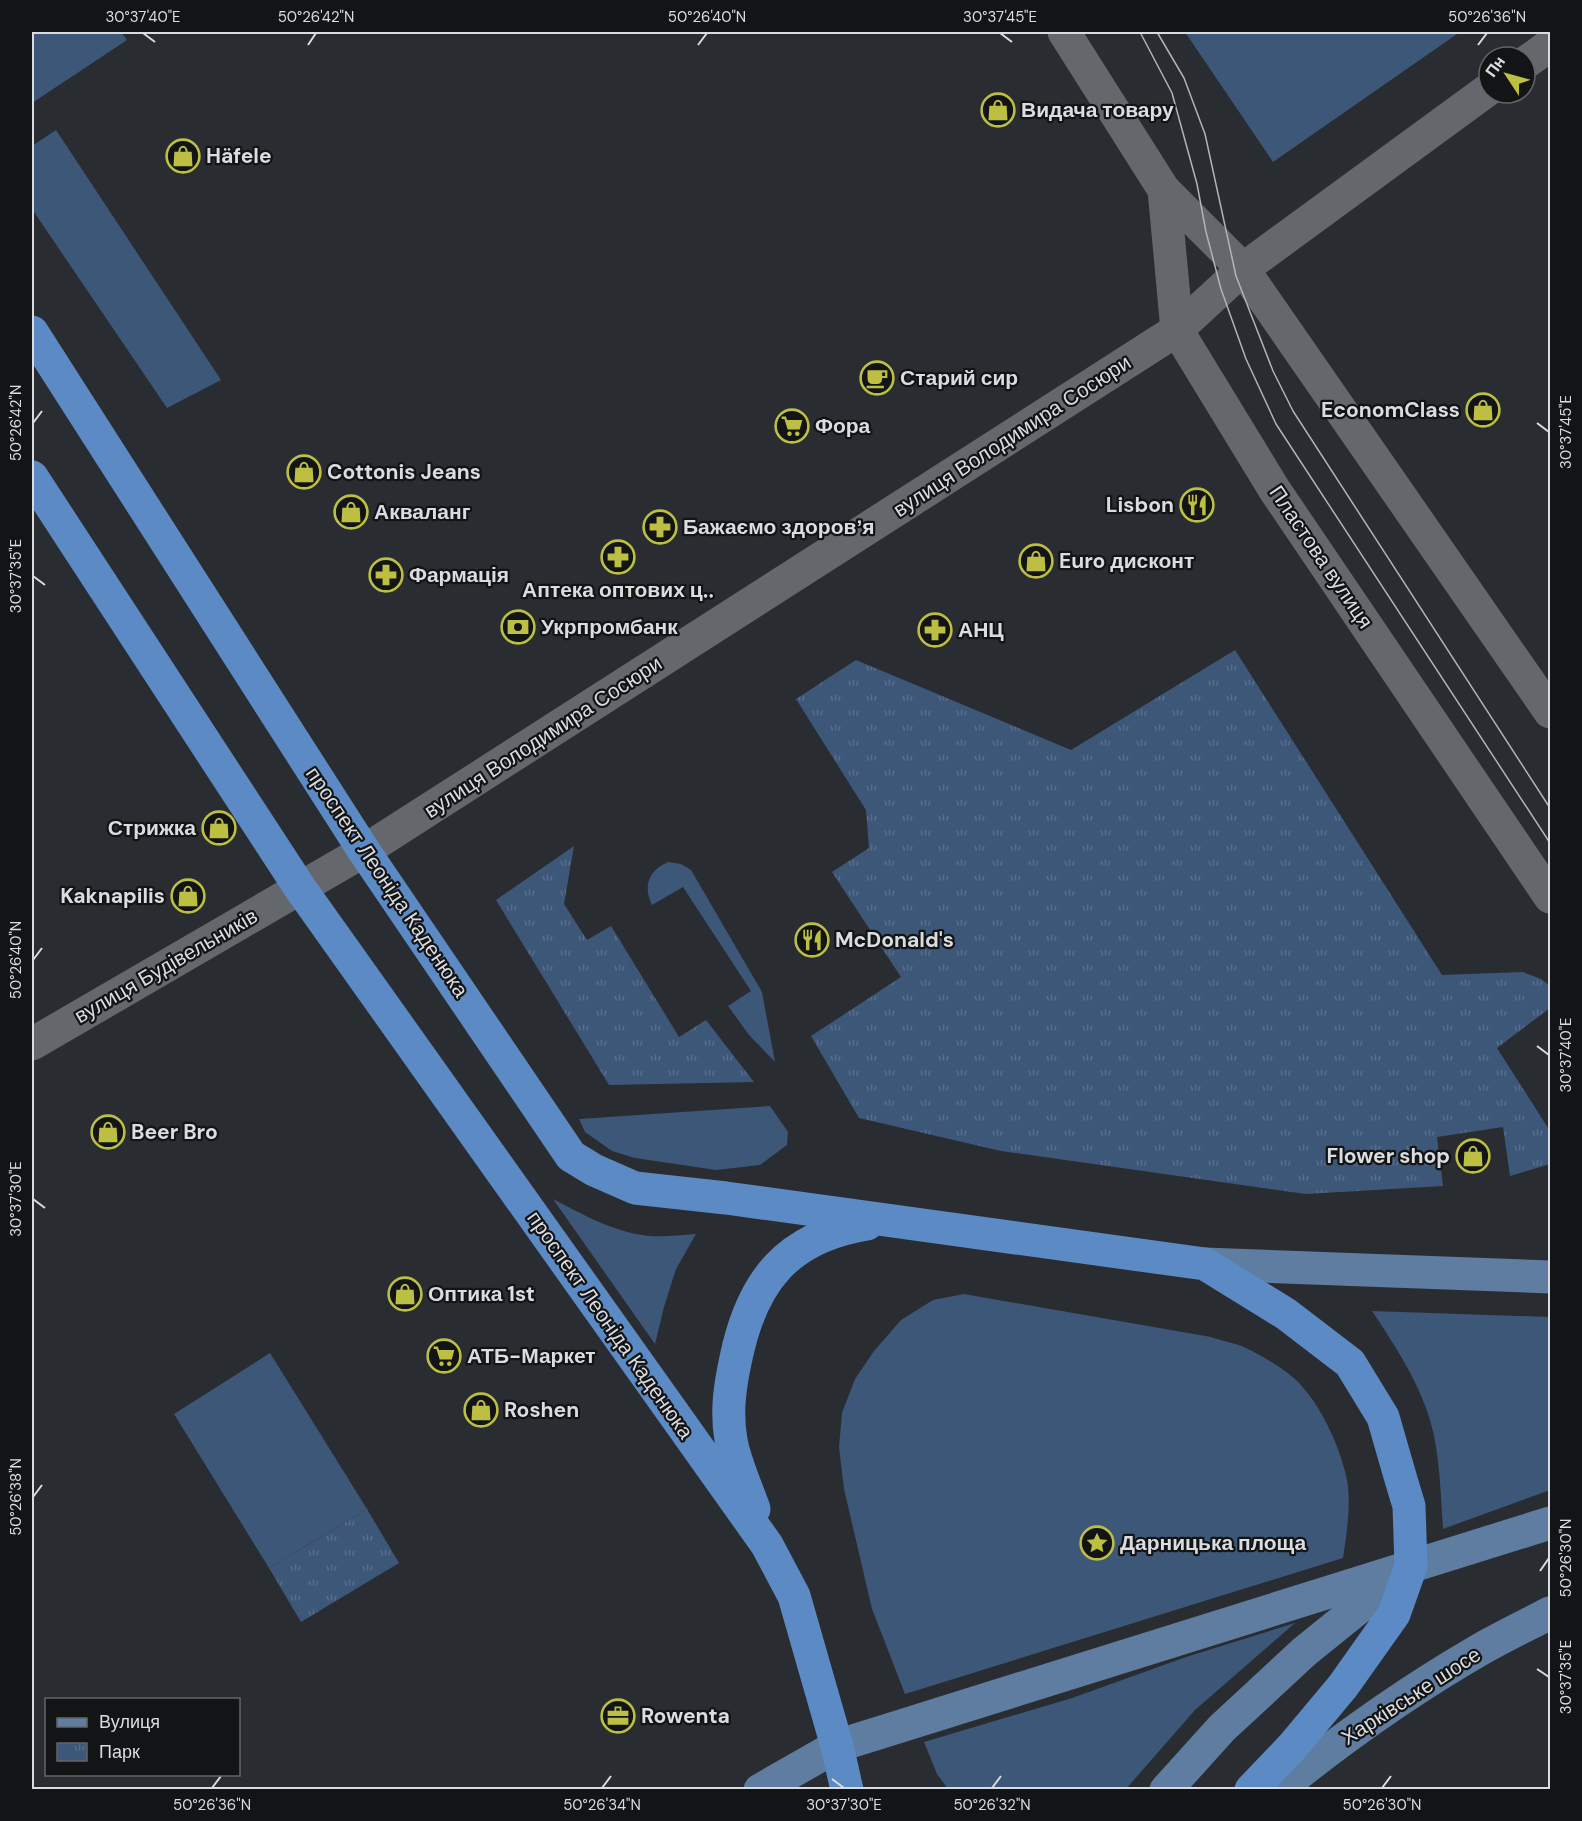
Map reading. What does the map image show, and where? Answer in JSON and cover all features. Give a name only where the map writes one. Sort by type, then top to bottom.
[{"type":"highway","name":"проспект Леоніда Каденюка","points":[[32,332],[364,851],[571,1156],[594,1170],[635,1188],[726,1198],[886,1221]]},
{"type":"highway","name":"проспект Леоніда Каденюка","points":[[32,477],[300,888],[766,1545]]},
{"type":"highway","points":[[847,1790],[837,1746],[794,1596],[766,1545],[731,1441],[728,1393],[741,1333],[757,1293],[777,1266],[803,1245],[844,1228],[886,1221],[1205,1264],[1286,1314],[1350,1363],[1383,1417],[1409,1506],[1411,1566],[1394,1614],[1343,1686],[1292,1747],[1251,1790]]},
{"type":"highway","points":[[837,1746],[871,1790]]},
{"type":"main road","points":[[1205,1264],[1551,1277]]},
{"type":"main road","points":[[760,1790],[837,1746],[1551,1523]]},
{"type":"main road","points":[[1166,1790],[1222,1728],[1288,1667],[1411,1566]]},
{"type":"main road","name":"Харківське шосе","points":[[1278,1790],[1318,1757],[1419,1688],[1481,1649],[1551,1613]]},
{"type":"street","name":"Пластова вулиця","points":[[1064,32],[1164,190],[1244,269],[1551,712]]},
{"type":"street","points":[[1537,55],[1551,45]]},
{"type":"street","name":"вулиця Володимира Сосюри","points":[[300,888],[364,851],[1177,330],[1244,269],[1291,232],[1477,98]]},
{"type":"street","name":"Пластова вулиця","points":[[1164,190],[1177,330],[1274,489],[1551,897]]},
{"type":"street","name":"вулиця Будівельників","points":[[32,1044],[300,888]]},
{"type":"green space","points":[[32,32],[121,32],[127,40],[32,103]]},
{"type":"green space","points":[[1185,32],[1460,32],[1273,162]]},
{"type":"green space","points":[[56,130],[221,380],[167,408],[32,209],[32,146]]},
{"type":"green space","points":[[1235,650],[1442,975],[1523,972],[1541,979],[1550,986],[1550,1008],[1497,1048],[1550,1131],[1550,1164],[1510,1176],[1503,1127],[1437,1137],[1443,1186],[1306,1194],[1001,1151],[859,1118],[811,1036],[901,977],[832,872],[869,848],[866,810],[796,699],[856,660],[1071,750]]},
{"type":"green space","points":[[574,846],[564,904],[587,940],[611,926],[679,1037],[706,1020],[754,1082],[609,1085],[496,900]]},
{"type":"green space","points":[[668,862],[681,864],[691,870],[762,992],[775,1062],[749,1035],[728,1006],[751,991],[683,887],[652,905],[648,892],[649,880],[656,870]]},
{"type":"green space","points":[[770,1106],[788,1132],[787,1145],[760,1165],[716,1170],[635,1158],[612,1151],[585,1132],[579,1119]]},
{"type":"green space","points":[[553,1199],[623,1231],[649,1236],[696,1234],[676,1269],[655,1344]]},
{"type":"green space","name":"Дарницька площа","points":[[964,1294],[1211,1337],[1246,1348],[1282,1369],[1308,1393],[1334,1438],[1343,1463],[1348,1485],[1349,1506],[1343,1558],[905,1694],[872,1609],[844,1489],[839,1447],[842,1413],[855,1379],[874,1351],[901,1320],[933,1300]]},
{"type":"green space","points":[[1372,1311],[1550,1317],[1550,1490],[1443,1529],[1438,1462],[1431,1424],[1410,1373]]},
{"type":"green space","points":[[270,1353],[367,1509],[269,1568],[174,1414]]},
{"type":"green space","points":[[367,1509],[399,1563],[301,1622],[269,1568]]},
{"type":"green space","points":[[1295,1623],[1195,1710],[1126,1789],[948,1789],[937,1774],[924,1742],[1072,1698],[1186,1657]]},
{"type":"tram line","points":[[1140,32],[1172,93],[1197,184],[1206,232],[1221,289],[1246,359],[1276,424],[1550,843]]},
{"type":"tram line","points":[[1157,32],[1184,78],[1205,134],[1236,276],[1273,371],[1293,411],[1550,808]]},
{"type":"place","name":"Видача товару","points":[[998,110]]},
{"type":"place","name":"Häfele","points":[[183,156]]},
{"type":"place","name":"Старий сир","points":[[877,378]]},
{"type":"place","name":"EconomClass","points":[[1483,410]]},
{"type":"place","name":"Фора","points":[[792,426]]},
{"type":"place","name":"Cottonis Jeans","points":[[304,472]]},
{"type":"place","name":"Lisbon","points":[[1197,505]]},
{"type":"place","name":"Акваланг","points":[[351,512]]},
{"type":"place","name":"Бажаємо здоровʼя","points":[[660,527]]},
{"type":"place","name":"Аптека оптових ц‥","points":[[618,557]]},
{"type":"place","name":"Euro дисконт","points":[[1036,561]]},
{"type":"place","name":"Фармація","points":[[386,575]]},
{"type":"place","name":"Укрпромбанк","points":[[518,627]]},
{"type":"place","name":"АНЦ","points":[[935,630]]},
{"type":"place","name":"Стрижка","points":[[219,828]]},
{"type":"place","name":"Kaknapilis","points":[[188,896]]},
{"type":"place","name":"McDonald's","points":[[812,940]]},
{"type":"place","name":"Beer Bro","points":[[108,1132]]},
{"type":"place","name":"Flower shop","points":[[1473,1156]]},
{"type":"place","name":"Оптика 1st","points":[[405,1294]]},
{"type":"place","name":"АТБ-Маркет","points":[[444,1356]]},
{"type":"place","name":"Roshen","points":[[481,1410]]},
{"type":"place","name":"Дарницька площа","points":[[1097,1543]]},
{"type":"place","name":"Rowenta","points":[[618,1716]]}]
